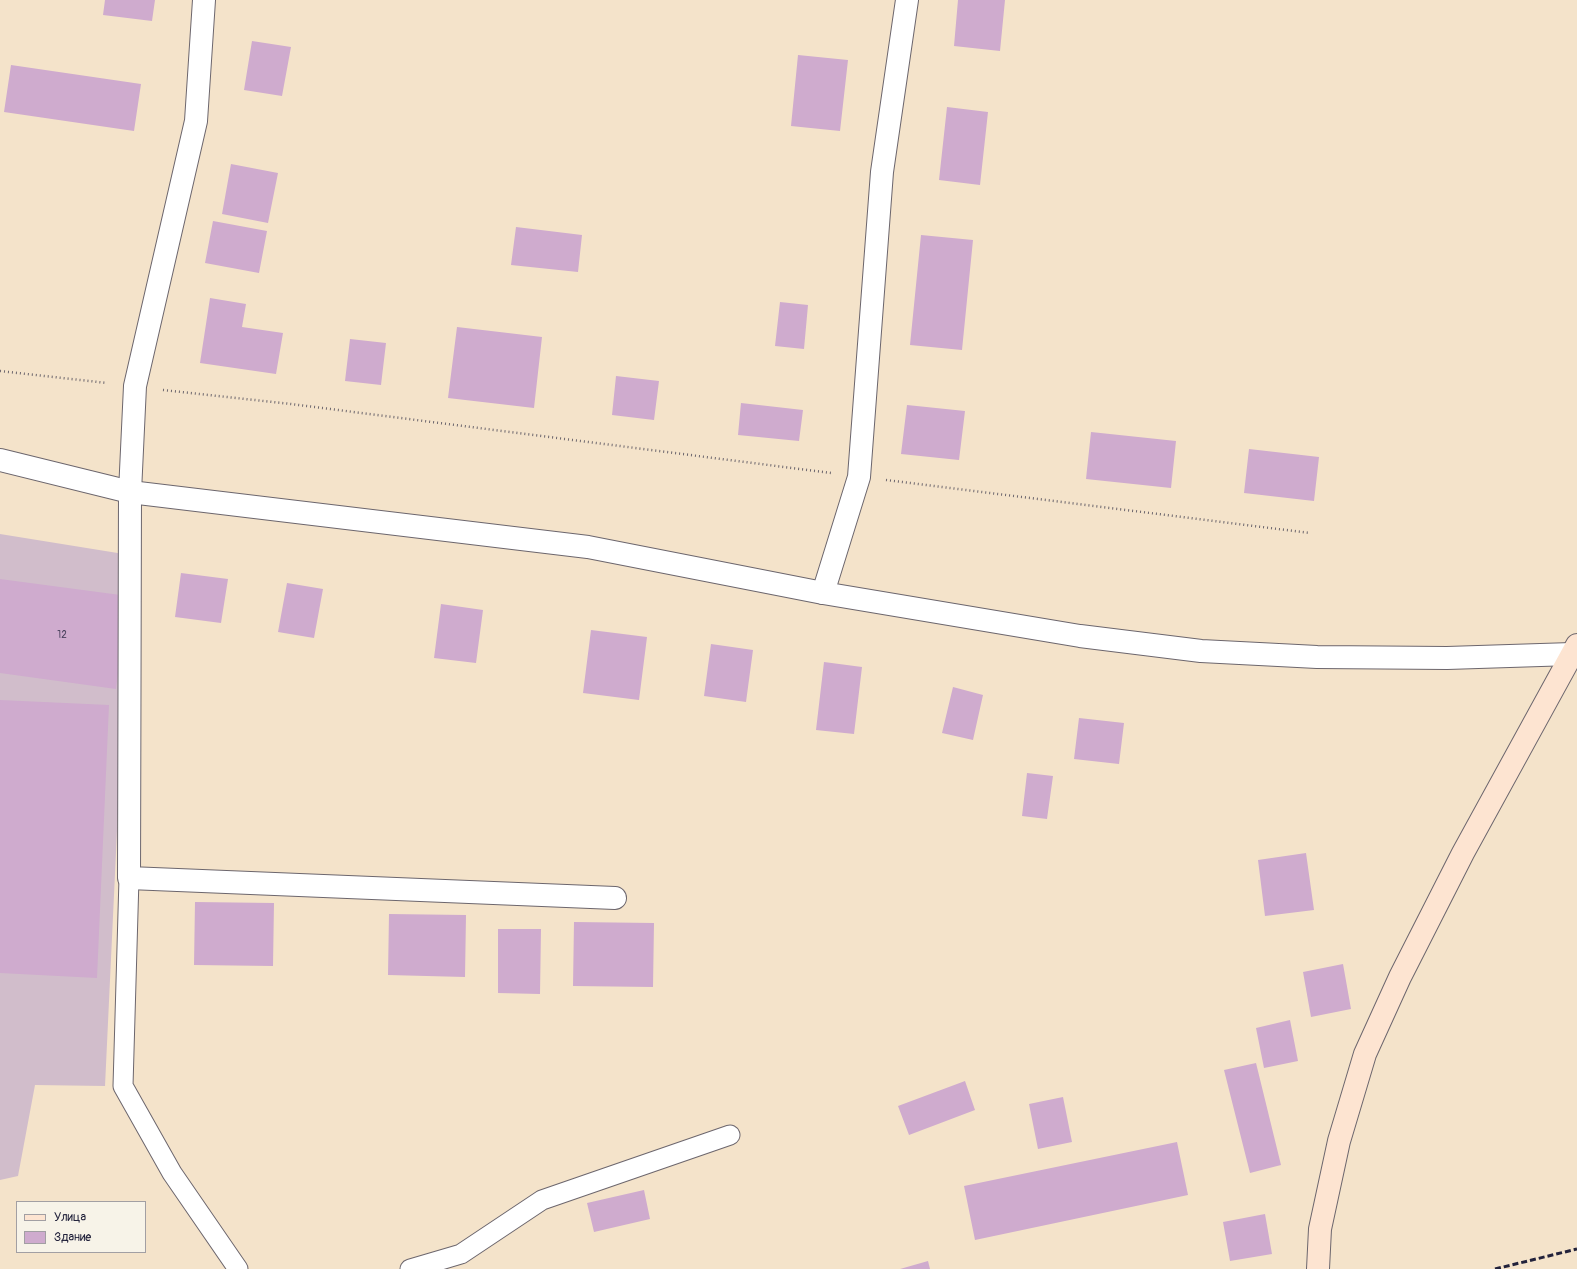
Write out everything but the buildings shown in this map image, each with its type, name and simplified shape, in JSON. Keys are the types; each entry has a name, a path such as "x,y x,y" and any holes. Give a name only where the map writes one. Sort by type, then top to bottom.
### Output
{"main road":[{"path":"1318,1269 1320,1229 1338,1148 1365,1054 1400,977 1463,853 1575,649"}],"street":[{"path":"204,0 196,121 135,386 130,492 129,878 615,898"},
{"path":"823,593 859,477 882,172 907,0"},
{"path":"0,460 130,492 588,547 823,593 1080,636 1201,651 1325,658 1447,658 1575,649"}],"lane":[{"path":"129,878 123,1086 172,1173 238,1269"},
{"path":"410,1269 461,1254 542,1200 730,1135"}],"path":[{"path":"0,372 291,404 1310,533"}],"shaded area":[{"path":"0,534 130,555 105,1086 35,1085 18,1176 0,1180"}],"railway":[{"path":"1495,1269 1577,1249"}]}
